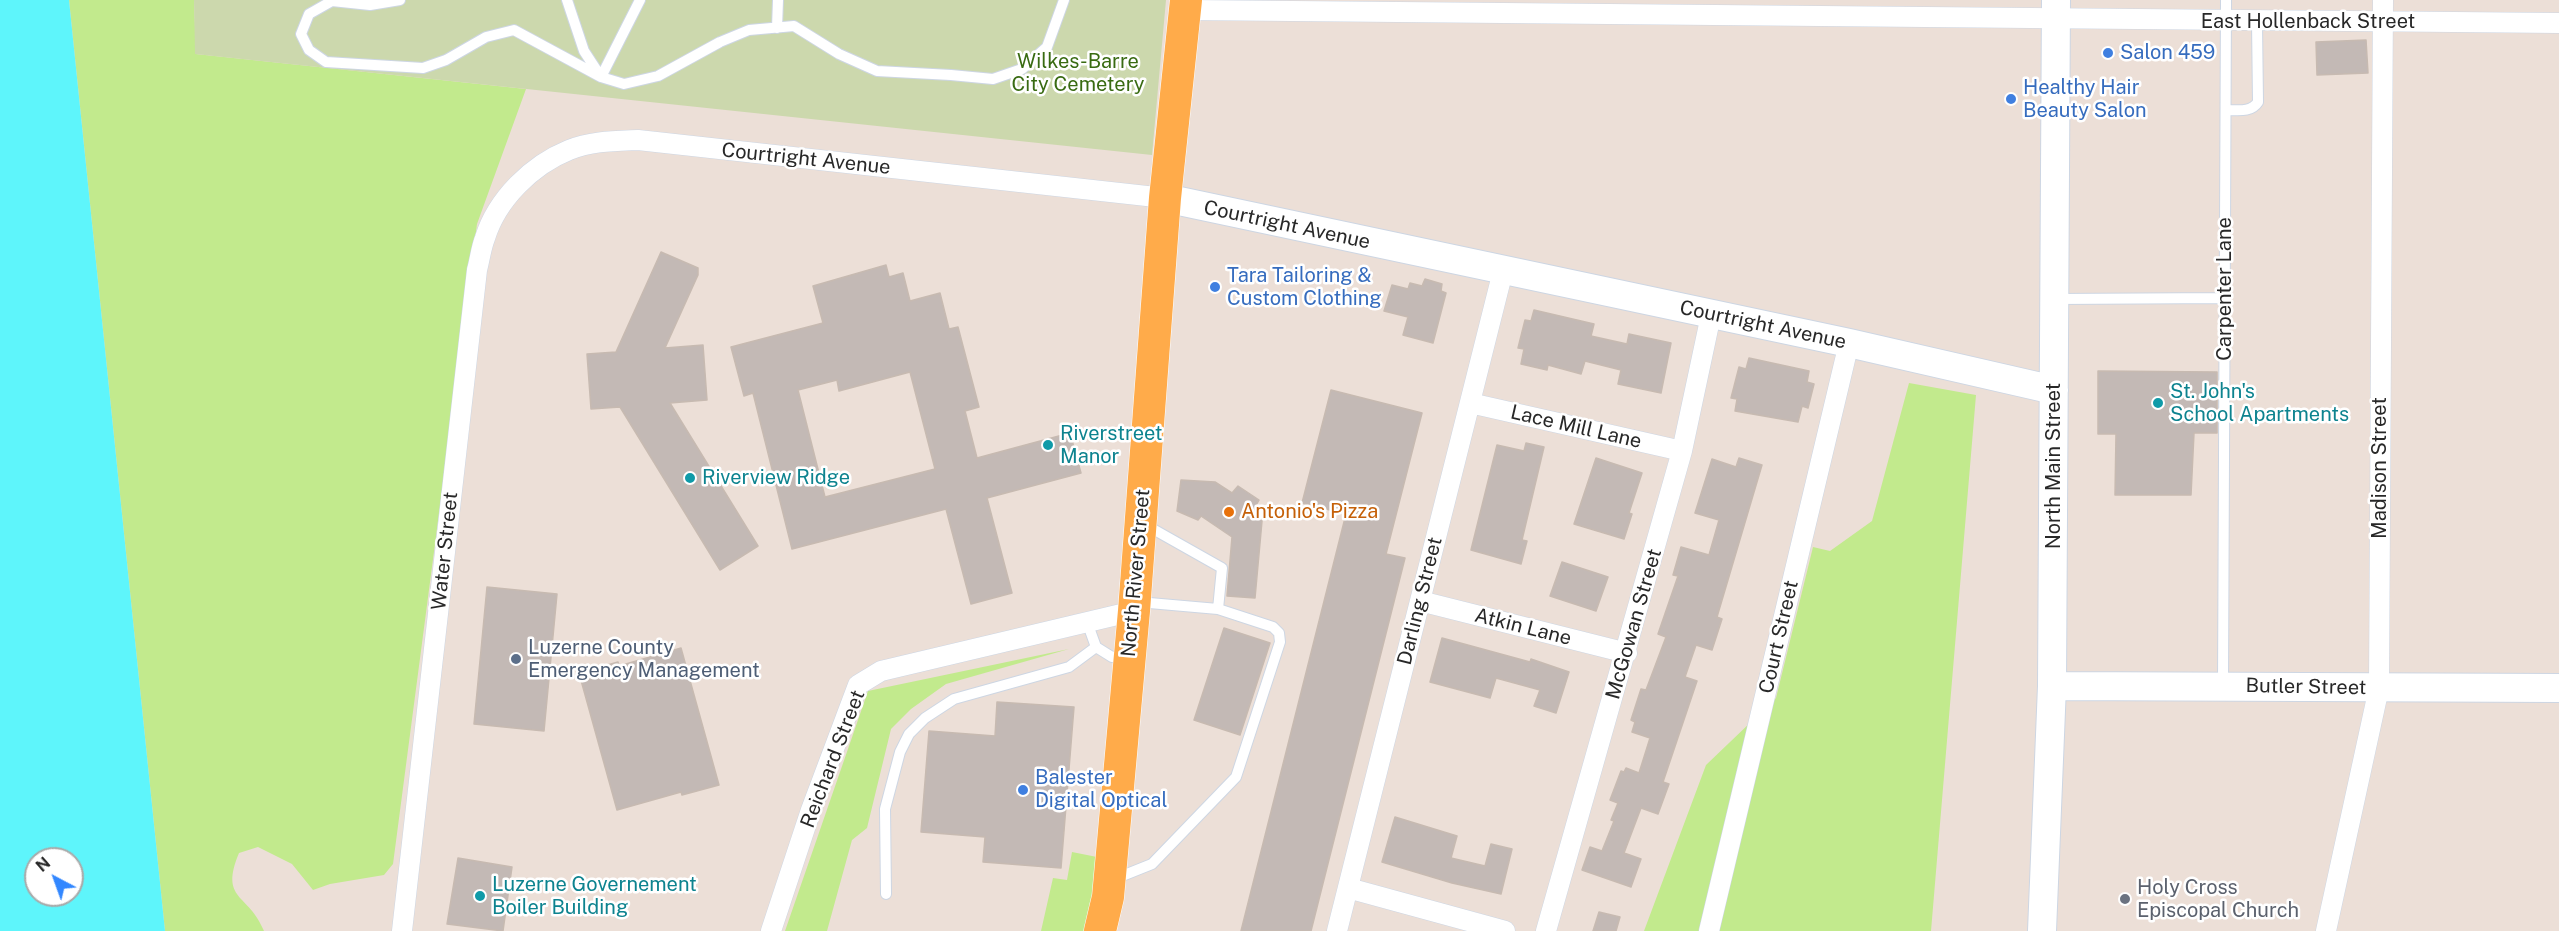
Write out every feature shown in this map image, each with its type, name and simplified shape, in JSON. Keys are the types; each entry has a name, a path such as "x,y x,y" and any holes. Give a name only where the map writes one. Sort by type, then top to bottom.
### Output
{"main road":[{"name":"North River Street","path":"1100,931 1109,881 1130,656 1165,198 1186,5"},
{"name":"North Main Street","path":"2042,931 2052,686 2056,10"},
{"name":"Courtright Avenue","path":"1165,198 1850,343 2054,390"},
{"name":"Butler Street","path":"2052,686 2559,688"}],"street":[{"name":"Madison Street","path":"2326,931 2379,688 2383,0"},
{"name":"East Hollenback Street","path":"1186,5 2056,10 2226,22 2559,23"},
{"name":"Courtright Avenue","path":"520,182 544,163 570,150 605,141 638,140 1165,198"},
{"name":"Water Street","path":"402,931 477,270 485,237 498,208 520,182"},
{"name":"Darling Street","path":"1337,931 1503,271"},
{"name":"McGowan Street","path":"1546,931 1627,653 1682,451 1711,315"},
{"name":"Court Street","path":"1709,931 1850,343"},
{"name":"Lace Mill Lane","path":"1470,403 1682,451"},
{"name":"Atkin Lane","path":"1420,601 1627,653"},
{"name":"Reichard Street","path":"771,931 811,810 858,685 881,671 1087,622 1134,606"},
{"path":"1348,888 1505,931"}],"lane":[{"path":"400,0 370,5 332,1 309,14 301,34 309,50 326,62 423,68 446,60 486,37 514,30 601,77 624,84 657,76 720,42 749,30 794,26 839,54 877,71 993,80 1022,69 1047,46 1065,0"},
{"path":"567,0 584,51 601,77"},
{"path":"601,77 640,0"},
{"path":"777,28 778,0"},
{"name":"Carpenter Lane","path":"2223,685 2226,0"},
{"path":"2226,110 2249,109 2258,102 2257,22"},
{"path":"2055,299 2225,298"},
{"path":"1140,522 1222,568 1218,609"},
{"path":"1109,881 1152,864 1236,777 1280,642 1279,633 1273,627 1218,609 1134,606"},
{"path":"1087,622 1095,647 1112,657 1130,656"},
{"path":"886,894 885,809 900,752 909,734 925,718 954,699 1070,667 1095,647"}],"green space":[{"path":"69,0 194,0 196,54 526,89 477,224 393,864 384,875 330,884 313,890 292,864 258,847 239,853 232,880 234,889 258,919 264,931 165,931"},
{"name":"Wilkes-Barre City Cemetery","path":"194,0 1166,0 1152,155 195,54"},
{"path":"1909,383 1976,395 1931,931 1644,931 1706,765 1776,698 1813,547 1830,551 1872,521"},
{"path":"1069,649 946,684 911,709 891,729 867,828 852,840 827,931 785,931 868,691"},
{"path":"1072,852 1097,857 1096,902 1087,931 1041,931 1053,878 1067,880"}],"water":[{"path":"0,0 69,0 165,931 0,931"}],"building":[{"path":"2366,40 2368,73 2317,75 2316,42"},
{"name":"Riverview Ridge","path":"661,252 698,268 698,275 665,348 703,345 707,400 670,403 758,546 720,570 620,407 591,409 587,354 616,352"},
{"name":"Riverstreet Manor","path":"886,265 889,277 903,273 910,301 940,293 949,329 958,327 979,407 965,411 977,458 1070,433 1081,473 987,498 1012,593 971,604 946,509 792,549 753,393 744,396 731,347 823,323 813,286","holes":["910,372 935,469 825,497 798,390 837,380 839,391"]},
{"path":"1425,279 1442,284 1441,291 1446,293 1433,343 1403,335 1408,317 1384,311 1392,285 1408,289 1410,283 1422,286"},
{"path":"1534,310 1594,324 1591,336 1627,344 1629,334 1671,343 1661,393 1618,384 1621,370 1585,361 1581,374 1548,365 1547,370 1521,364 1524,349 1518,348 1525,320 1531,321"},
{"path":"1749,358 1809,371 1807,382 1814,384 1808,408 1802,406 1798,422 1735,411 1737,399 1731,398 1739,367 1746,369"},
{"name":"St. John's School Apartments","path":"2098,371 2217,372 2217,433 2194,433 2191,495 2115,495 2116,434 2098,434"},
{"path":"1331,390 1422,413 1386,554 1405,558 1311,931 1241,931 1346,514 1302,503"},
{"path":"1526,443 1544,447 1522,540 1527,541 1521,564 1471,550 1497,445 1524,451"},
{"path":"1596,458 1642,473 1629,513 1632,514 1624,539 1574,524"},
{"path":"1739,458 1762,465 1717,617 1722,619 1712,650 1696,645 1685,677 1697,681 1663,782 1669,784 1658,814 1641,808 1624,853 1641,859 1631,887 1582,870 1590,847 1602,851 1614,821 1611,820 1618,803 1610,800 1621,771 1624,772 1626,768 1639,773 1650,738 1632,732 1635,722 1631,720 1641,689 1646,690 1666,637 1658,634 1678,576 1673,575 1681,547 1709,555 1719,520 1695,513 1712,459 1736,467"},
{"path":"1181,480 1215,482 1232,493 1238,486 1259,500 1256,505 1263,510 1255,598 1227,596 1232,537 1201,516 1198,520 1177,511"},
{"path":"1562,562 1608,577 1596,611 1550,596"},
{"name":"Luzerne County Emergency Management","path":"487,587 557,594 544,731 474,724"},
{"path":"1224,628 1270,643 1240,735 1194,720"},
{"path":"1442,638 1530,662 1531,659 1569,672 1556,713 1534,706 1540,690 1496,678 1490,698 1430,682"},
{"path":"681,648 719,785 682,795 681,792 617,810 579,673 618,662 619,666"},
{"path":"997,702 1074,707 1061,868 983,862 985,837 921,832 929,731 995,736"},
{"path":"1395,817 1457,836 1451,858 1485,866 1491,844 1512,849 1501,894 1452,883 1382,862"},
{"name":"Luzerne Governement Boiler Building","path":"458,858 512,867 503,931 447,924"},
{"path":"1599,912 1620,917 1616,931 1593,931"}],"place":[{"name":"Salon 459","path":"2108,53"},
{"name":"Healthy Hair Beauty Salon","path":"2011,99"},
{"name":"Tara Tailoring & Custom Clothing","path":"1215,287"},
{"name":"St. John's School Apartments","path":"2158,403"},
{"name":"Riverstreet Manor","path":"1048,445"},
{"name":"Riverview Ridge","path":"690,478"},
{"name":"Antonio's Pizza","path":"1229,512"},
{"name":"Luzerne County Emergency Management","path":"516,659"},
{"name":"Balester Digital Optical","path":"1023,790"},
{"name":"Luzerne Governement Boiler Building","path":"480,896"},
{"name":"Holy Cross Episcopal Church","path":"2125,899"}]}
